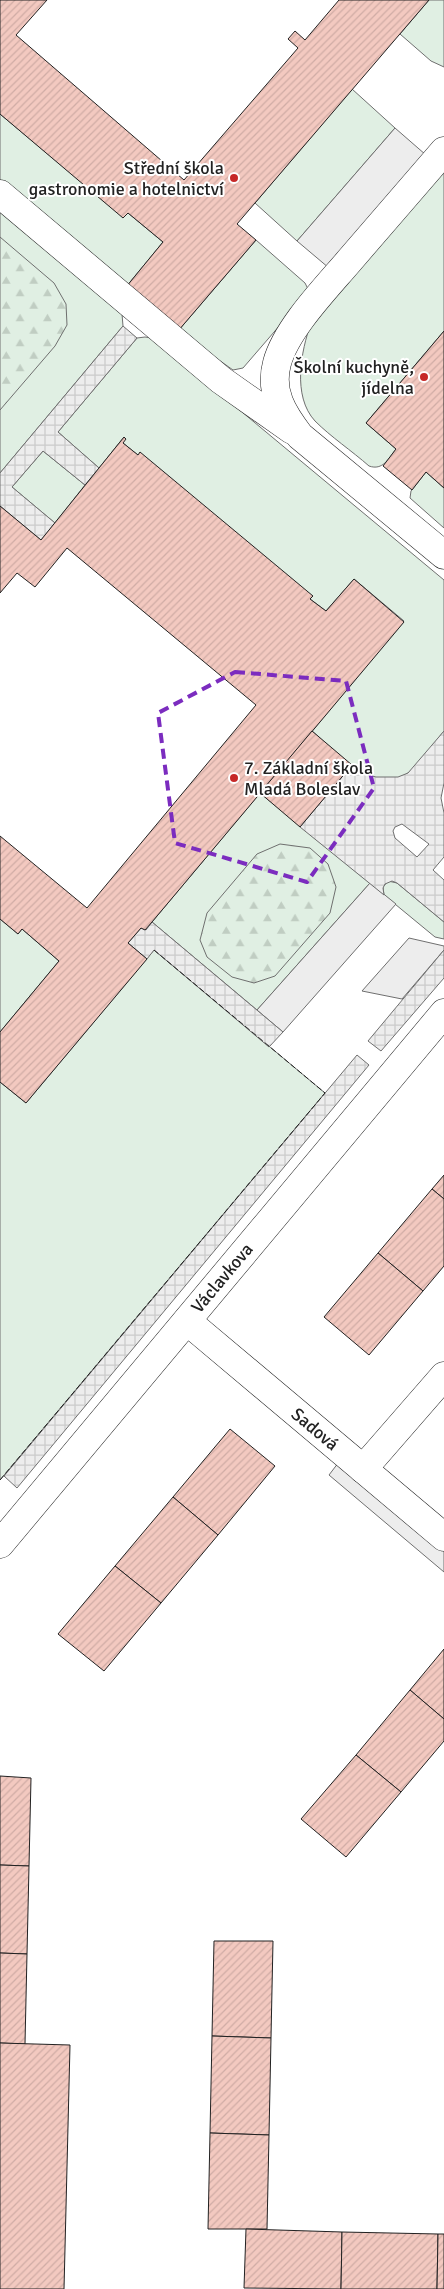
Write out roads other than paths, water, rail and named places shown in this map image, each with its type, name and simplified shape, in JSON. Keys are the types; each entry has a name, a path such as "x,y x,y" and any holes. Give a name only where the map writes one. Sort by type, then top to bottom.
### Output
{"street":[{"path":"300,436 282,413 275,389 276,364 284,344 314,302 444,151"},
{"path":"0,194 221,380 300,436 444,555"},
{"name":"Václavkova","path":"0,1544 444,1013"},
{"name":"Sadová","path":"186,1321 444,1537"},
{"path":"363,1469 444,1376"}],"place":[{"name":"Střední škola gastronomie a hotelnictví","path":"234,178"},
{"name":"Školní kuchyně, jídelna","path":"424,377"},
{"name":"7. Základní škola Mladá Boleslav","path":"234,778"}]}
